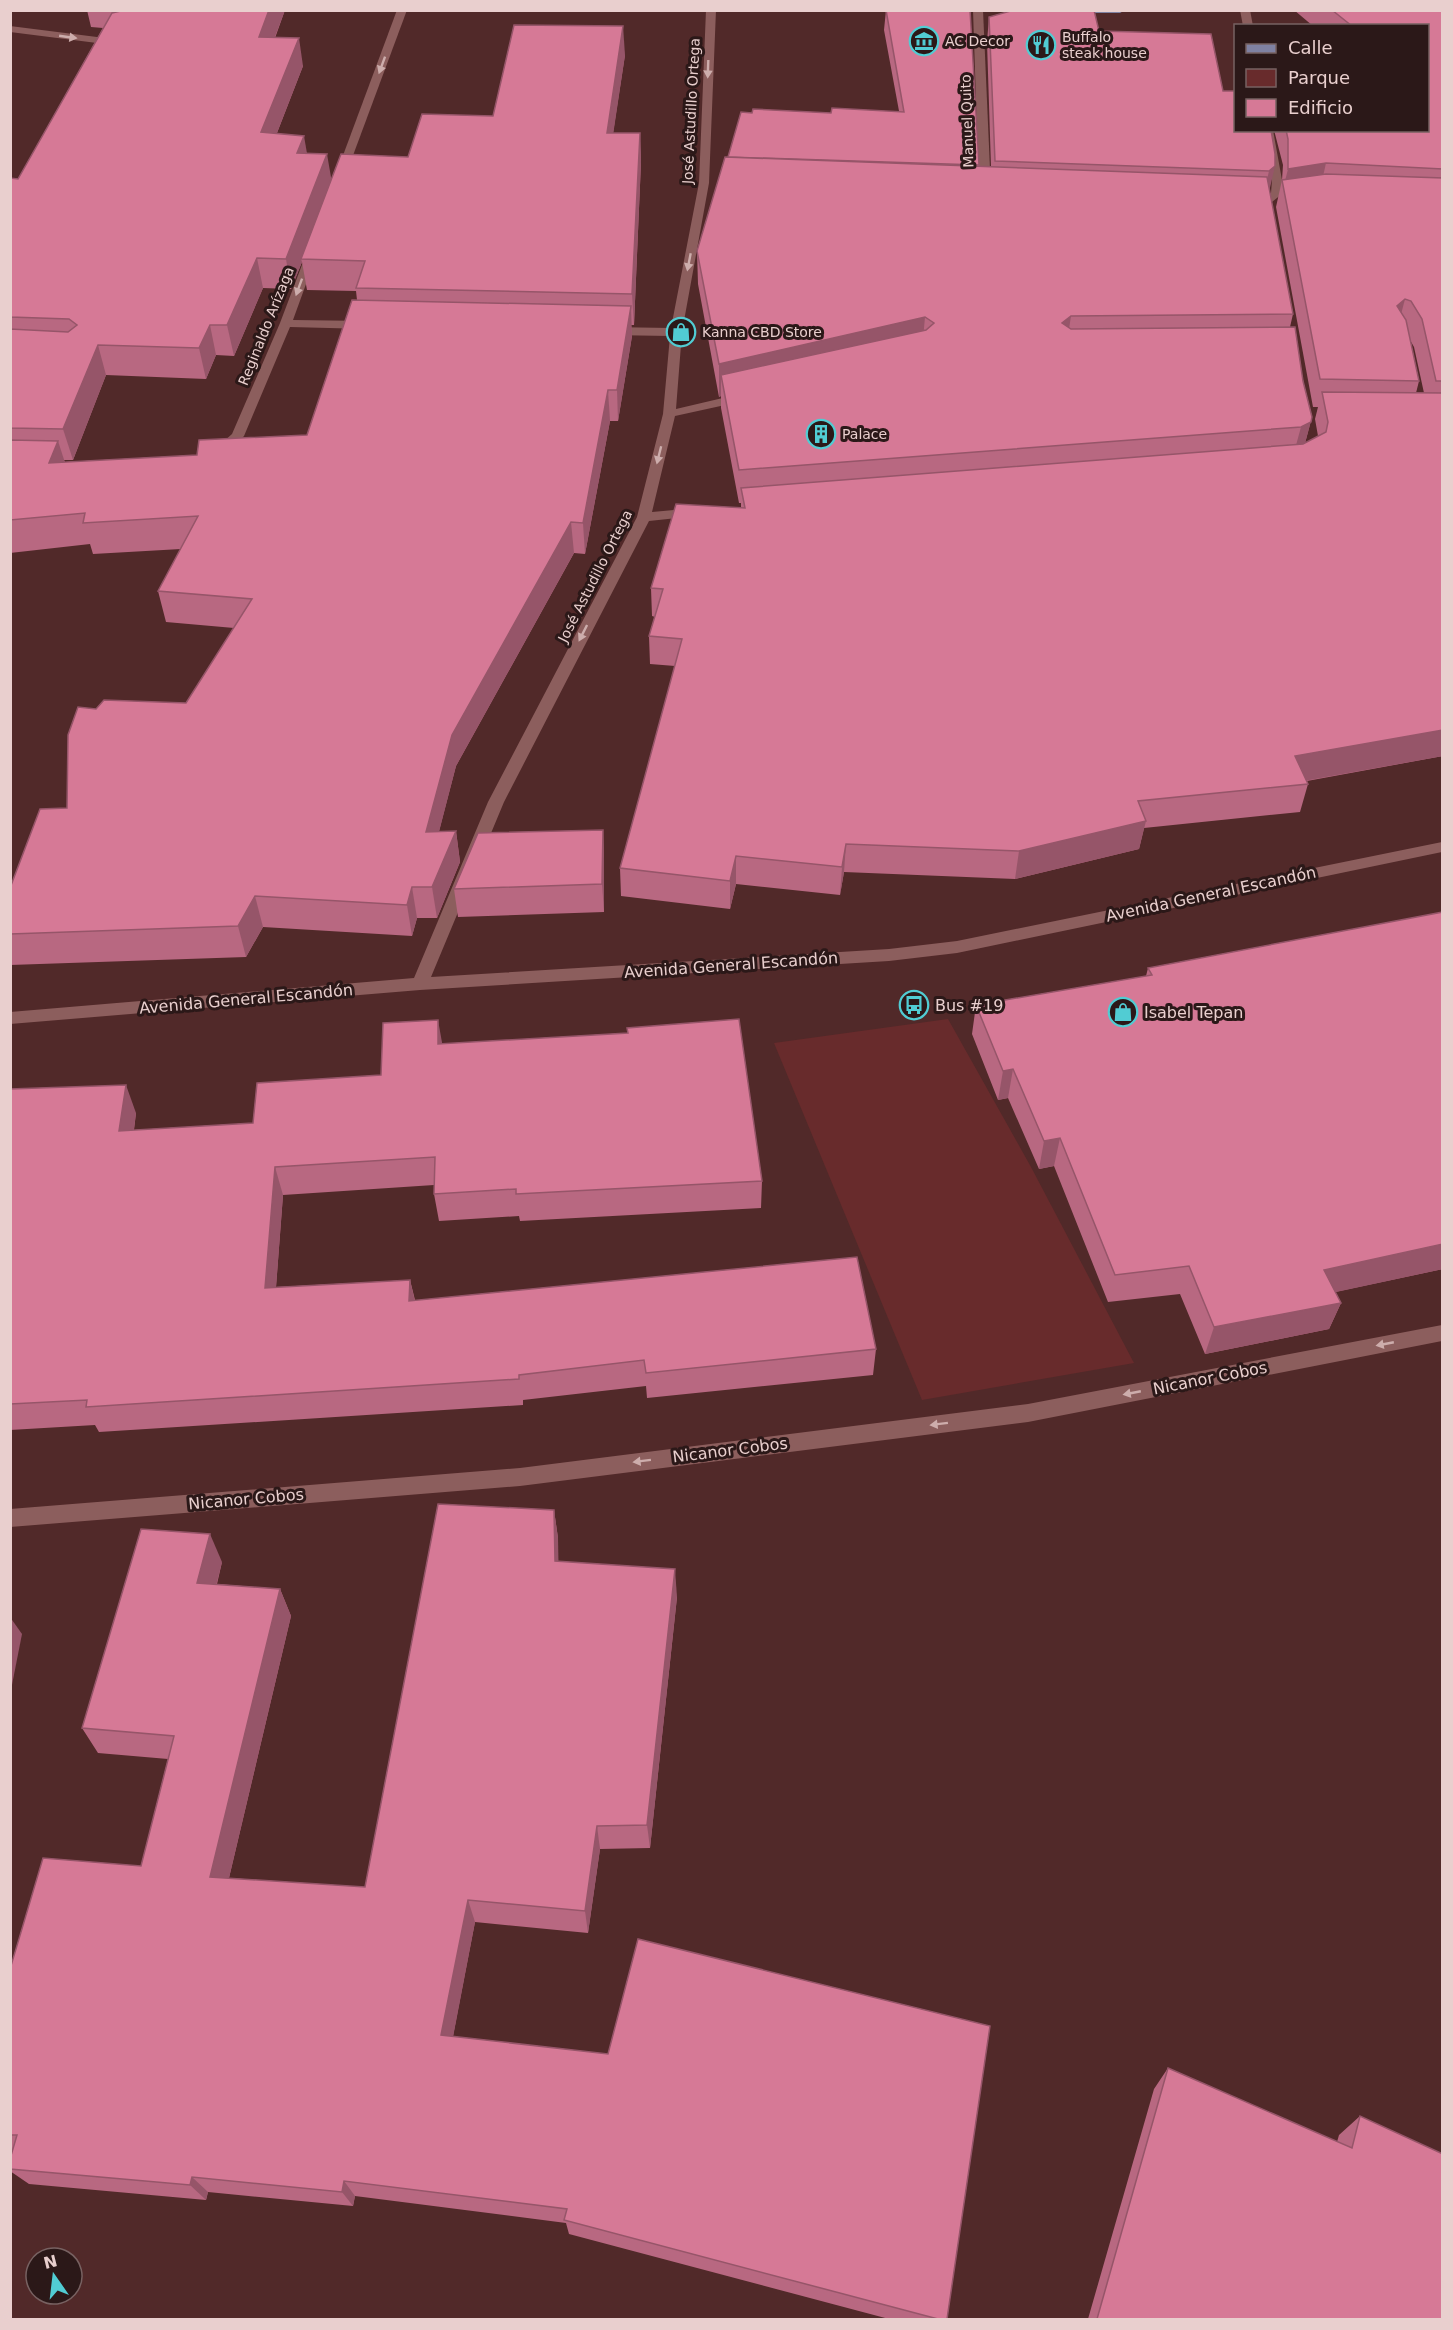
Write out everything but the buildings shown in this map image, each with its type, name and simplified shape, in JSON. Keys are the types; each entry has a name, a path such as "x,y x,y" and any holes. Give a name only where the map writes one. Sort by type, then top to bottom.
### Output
{"main road":[{"path":"1068,10 1120,10"}],"street":[{"path":"336,189 402,10"},
{"name":"José Astudillo Ortega","path":"420,984 496,802 644,517 669,414 676,332 710,183 711,10"},
{"name":"Manuel Quito","path":"978,10 985,195"},
{"path":"10,29 94,45 130,34"},
{"path":"1268,132 1277,180 1276,194 1263,207 1288,200"},
{"name":"Reginaldo Arízaga","path":"202,454 227,446 238,436 286,323 319,234"},
{"path":"286,323 380,325"},
{"path":"593,330 676,332"},
{"path":"669,414 762,393"},
{"path":"644,517 716,511"},
{"name":"Avenida General Escandón","path":"10,1018 420,984 889,955 957,946 1443,847"},
{"name":"Nicanor Cobos","path":"10,1518 520,1477 1028,1413 1443,1333"}],"green space":[{"path":"948,1019 1031,1167 1134,1363 922,1400 774,1043"}],"place":[{"name":"AC Decor","path":"924,41"},
{"name":"Buffalo steak house","path":"1041,45"},
{"name":"Kanna CBD Store","path":"681,332"},
{"name":"Palace","path":"821,434"},
{"name":"Bus #19","path":"914,1005"},
{"name":"Isabel Tepan","path":"1123,1012"}]}
